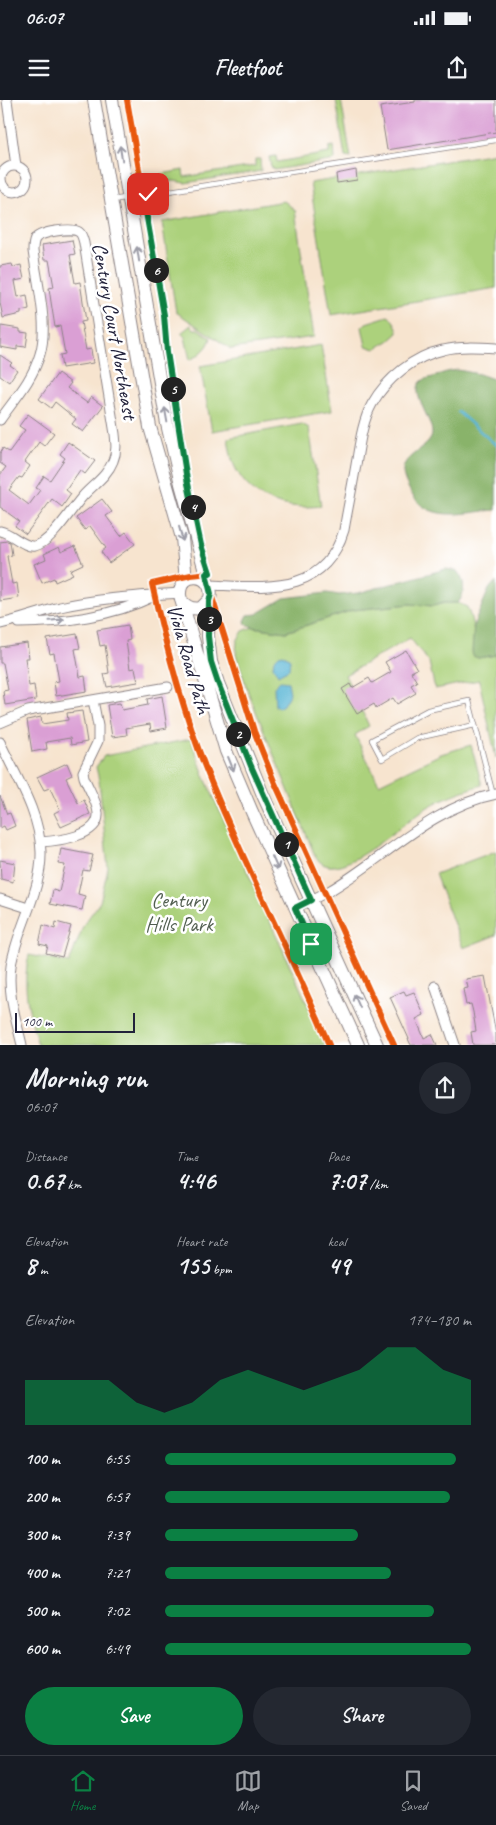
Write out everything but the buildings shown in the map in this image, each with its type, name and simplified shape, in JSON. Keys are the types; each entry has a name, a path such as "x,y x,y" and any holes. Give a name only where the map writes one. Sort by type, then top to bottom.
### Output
{"main road":[{"path":"94,100 150,427 182,538 186,580"},
{"path":"112,100 180,484 211,594 208,636 211,662 260,788 377,1045"},
{"path":"208,583 199,577 186,580 180,587 180,597 226,751 358,1045"},
{"path":"180,597 188,607 196,609 205,606 209,601"}],"street":[{"path":"7,100 16,166"},
{"name":"Century Court Northeast","path":"0,420 33,371 42,348 43,320 33,251 34,242 37,237 44,234 76,230 82,236 84,243 115,434 115,456 110,467 99,482 84,495 52,534 41,543 33,546 26,545 13,536 0,531"},
{"path":"208,583 277,586 291,584 314,574 322,568 336,552 344,530 362,433 372,404 380,393 397,374 432,352 457,348 496,348"},
{"path":"4,624 60,607 81,603 130,596 180,597"},
{"path":"4,624 66,620 115,611 136,605 154,596"},
{"path":"0,723 23,712 168,687"},
{"path":"40,842 74,837 92,828 96,822 97,808 84,772 98,741 98,726 93,700"},
{"path":"0,742 32,811 40,842 40,869 14,951 10,977 13,1005 22,1045"},
{"path":"295,908 330,890 437,817 477,799 494,795"},
{"path":"0,899 28,908"},
{"path":"435,986 455,1045"}],"lane":[{"path":"111,200 496,140"},
{"path":"475,725 417,738 382,759 372,740 428,710 469,701 494,795"}],"green space":[{"path":"336,100 341,100 351,158 345,157"},
{"path":"334,146 335,160 274,170 271,167 269,157 276,156 277,162 329,153 329,147"},
{"path":"496,153 496,288 331,315 310,183"},
{"path":"255,159 260,159 261,171 185,183 163,182 162,174 183,170 184,177 255,166"},
{"path":"284,201 295,210 314,337 231,349 176,312 162,222"},
{"path":"388,316 395,323 398,333 375,349 366,346 362,327 366,323"},
{"path":"191,325 194,329 198,329 211,338 200,354 190,360 185,337 181,333"},
{"path":"321,345 332,411 212,431 200,366"},
{"path":"458,370 496,380 496,510 459,514 435,512 424,507 415,499 404,476 403,468 406,461 429,442 432,432 420,401 418,386 425,379"},
{"path":"302,424 309,428 321,506 296,507 273,502 262,497 244,482 235,467 231,455 228,438"},
{"path":"446,569 457,571 462,579 464,587 458,603 444,603 433,606 410,604 353,610 286,632 253,627 246,624 245,621 248,615 257,614 284,598 327,593 339,595 358,593"},
{"path":"496,581 496,655 478,658 473,656 472,652 474,624 489,589"},
{"path":"444,603 458,603 467,607 473,625 478,658 496,655 496,758 479,680 435,689 429,662 410,638 345,675 369,726 355,735 379,784 441,754 471,745 482,785 448,797 428,807 377,845 348,862 335,866 324,864 316,858 248,692 236,654 237,641 243,631 253,627 286,632 353,610 410,604 433,606"},
{"name":"Century Hills Park","path":"191,739 205,778 326,1045 38,1045 26,990 29,955 69,963 84,924 100,902 108,868 96,767 104,756"},
{"path":"496,851 496,935 463,948 435,874"}],"water":[{"path":"283,654 290,659 289,669 278,675 273,666 274,660"},
{"path":"280,681 288,682 290,693 283,705 278,708 275,706 274,687"}],"waterway":[{"path":"458,412 496,445"}],"cycle path":[{"name":"Viola Road Path","path":"127,100 164,315 167,352 186,474 201,545 210,573 191,575 152,584 176,679 190,726 207,772 236,841 329,1045"},
{"path":"211,594 254,731 274,781 394,1045"}],"route":[{"path":"148,194 143,195 164,315 167,352 186,474 201,545 210,573 206,574 211,590 208,636 211,662 263,795 311,900 295,908 311,944"}]}
